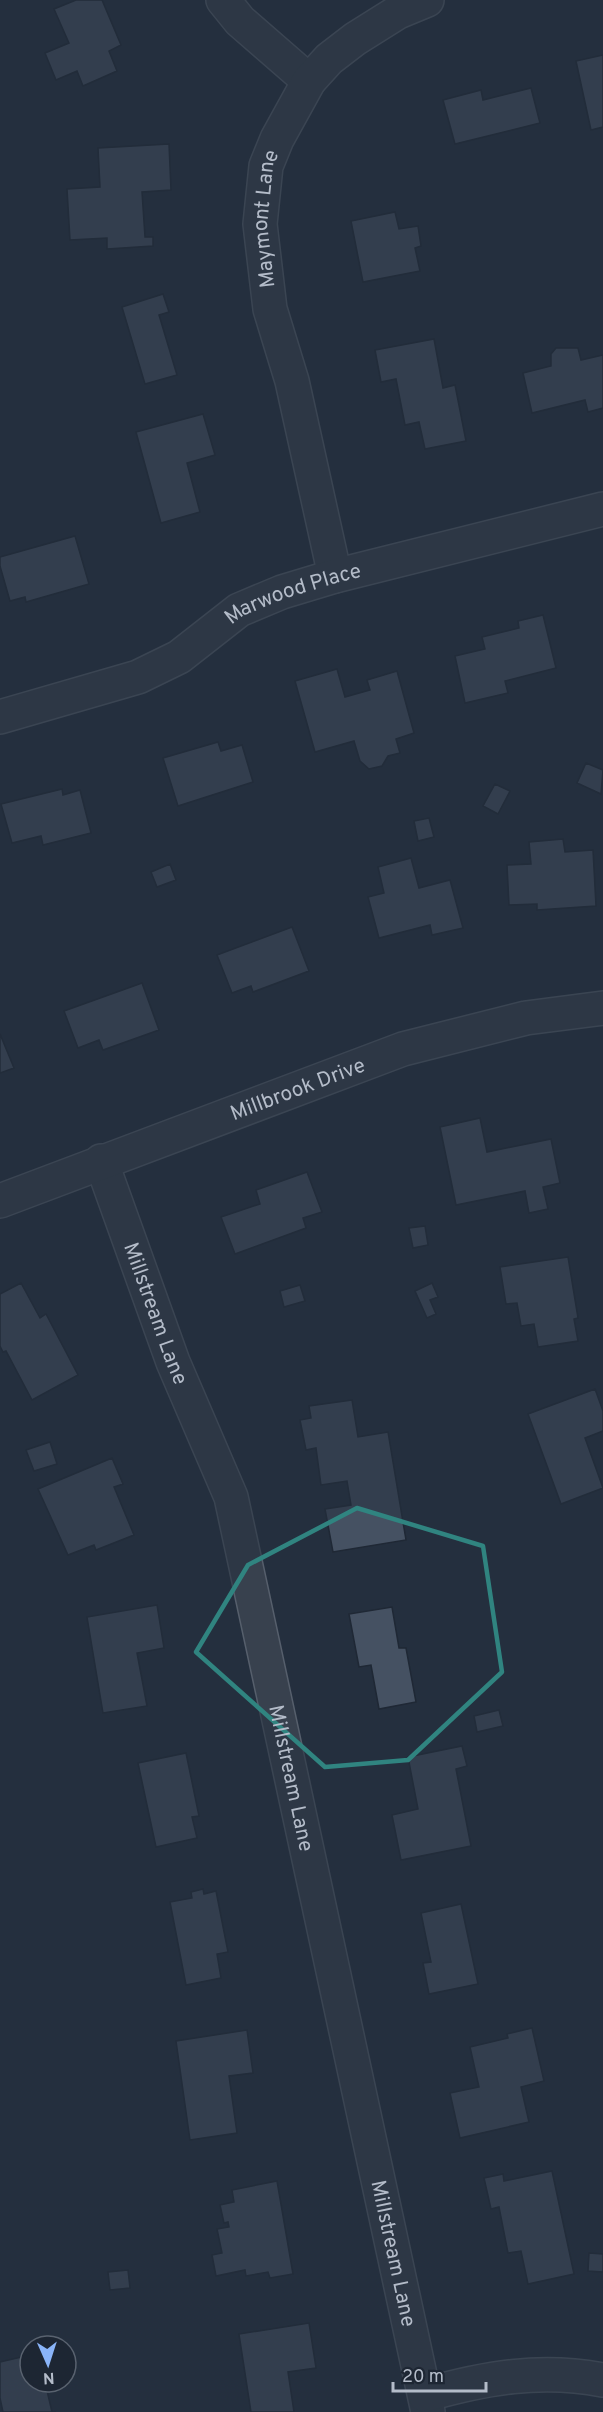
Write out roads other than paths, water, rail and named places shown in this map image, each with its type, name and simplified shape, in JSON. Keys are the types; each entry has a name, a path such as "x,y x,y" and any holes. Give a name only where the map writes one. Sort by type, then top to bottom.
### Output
{"street":[{"path":"223,0 240,21 309,81"},
{"name":"Maymont Lane","path":"335,576 292,381 270,309 260,224 266,166 277,139 309,81 329,59 355,39 398,12 427,0"},
{"name":"Marwood Place","path":"0,717 138,677 178,657 239,610 282,592 335,576 603,509"},
{"name":"Millbrook Drive","path":"0,1201 403,1049 526,1018 603,1008"},
{"name":"Millstream Lane","path":"101,1161 173,1362 231,1497 427,2403"},
{"path":"427,2403 475,2381 510,2376 546,2374 603,2380"}]}
